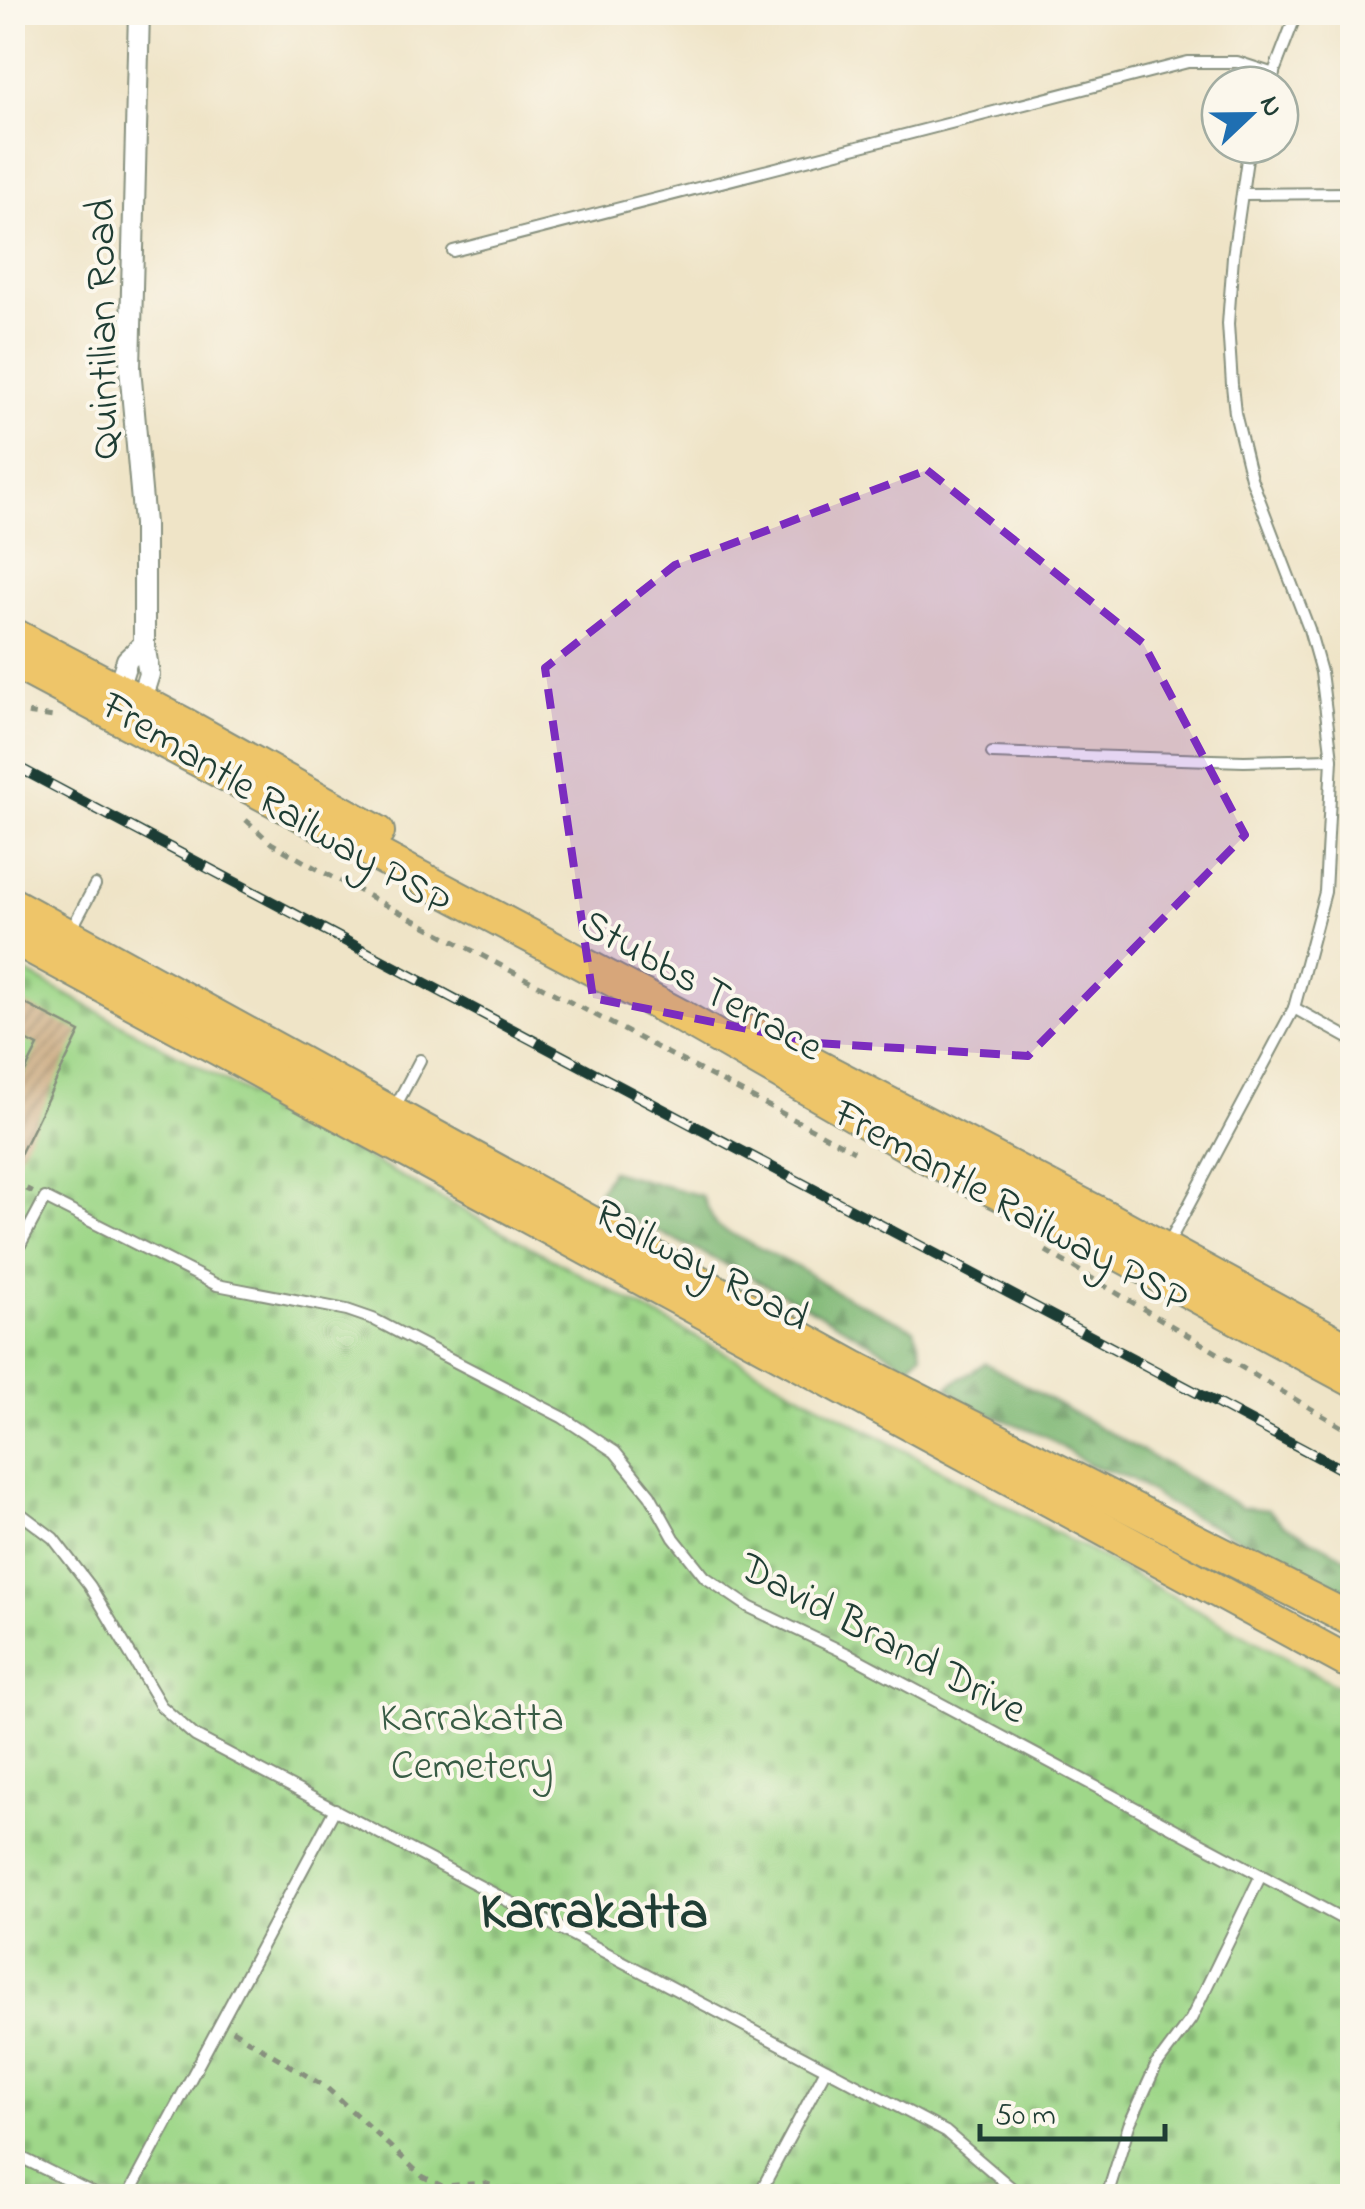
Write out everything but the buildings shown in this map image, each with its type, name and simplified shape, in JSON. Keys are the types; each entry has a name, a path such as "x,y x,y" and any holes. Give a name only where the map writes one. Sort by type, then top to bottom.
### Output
{"main road":[{"name":"Stubbs Terrace","path":"12,634 125,708 664,1006 934,1161 1093,1240 1352,1380"},
{"name":"Stubbs Terrace","path":"12,661 125,708 201,733 537,920 1352,1351"},
{"name":"Railway Road","path":"12,904 41,948"},
{"name":"Railway Road","path":"12,937 41,948 1352,1620"},
{"name":"Railway Road","path":"385,1124 1352,1664"}],"street":[{"name":"Quintilian Road","path":"125,708 127,660 144,644 144,524 130,368 139,12"}],"lane":[{"path":"1277,65 1297,12"},
{"path":"454,251 1188,62 1243,65"},
{"path":"1165,1250 1294,1008 1326,892 1332,759 1328,714 1316,651 1250,478 1235,413 1228,324 1246,165"},
{"path":"1242,194 1352,193"},
{"path":"992,753 1332,759"},
{"path":"41,948 95,885"},
{"path":"1294,1008 1352,1040"},
{"path":"385,1124 420,1060"},
{"name":"David Brand Drive","path":"12,1260 45,1198 216,1285 347,1310 374,1319 562,1417 615,1452 650,1495 674,1538 705,1577 750,1607 850,1655 1352,1924"},
{"path":"12,1507 52,1538 90,1586 160,1706 196,1736 946,2132 1021,2196"},
{"path":"128,2196 334,1809"},
{"path":"1107,2196 1130,2125 1156,2066 1191,2019 1261,1875"},
{"path":"758,2196 826,2069"},
{"path":"12,2153 100,2196"}],"path":[{"path":"12,711 44,717 64,712"},
{"name":"Fremantle Railway PSP","path":"238,812 271,843 321,872 866,1157"},
{"name":"Fremantle Railway PSP","path":"1042,1249 1352,1433"},
{"path":"220,2024 327,2088 422,2176 442,2186 486,2184 519,2196"}],"highlighted area":[{"path":"927,470 1143,643 1245,835 1028,1056 817,1043 593,998 545,668 675,565"}],"green space":[{"name":"Karrakatta Cemetery","path":"12,965 1352,1694 1352,2196 13,2196"},
{"path":"611,1171 702,1196 716,1226 803,1270 836,1292 914,1329 922,1354 909,1366 754,1278 593,1202"},
{"path":"985,1363 1241,1507 1269,1510 1283,1524 1352,1561 1352,1594 1166,1503 1130,1478 1089,1465 1044,1435 973,1408 948,1387"}],"railway":[{"path":"12,764 1352,1475"}],"district":[{"name":"Karrakatta","path":"594,1909"}]}
